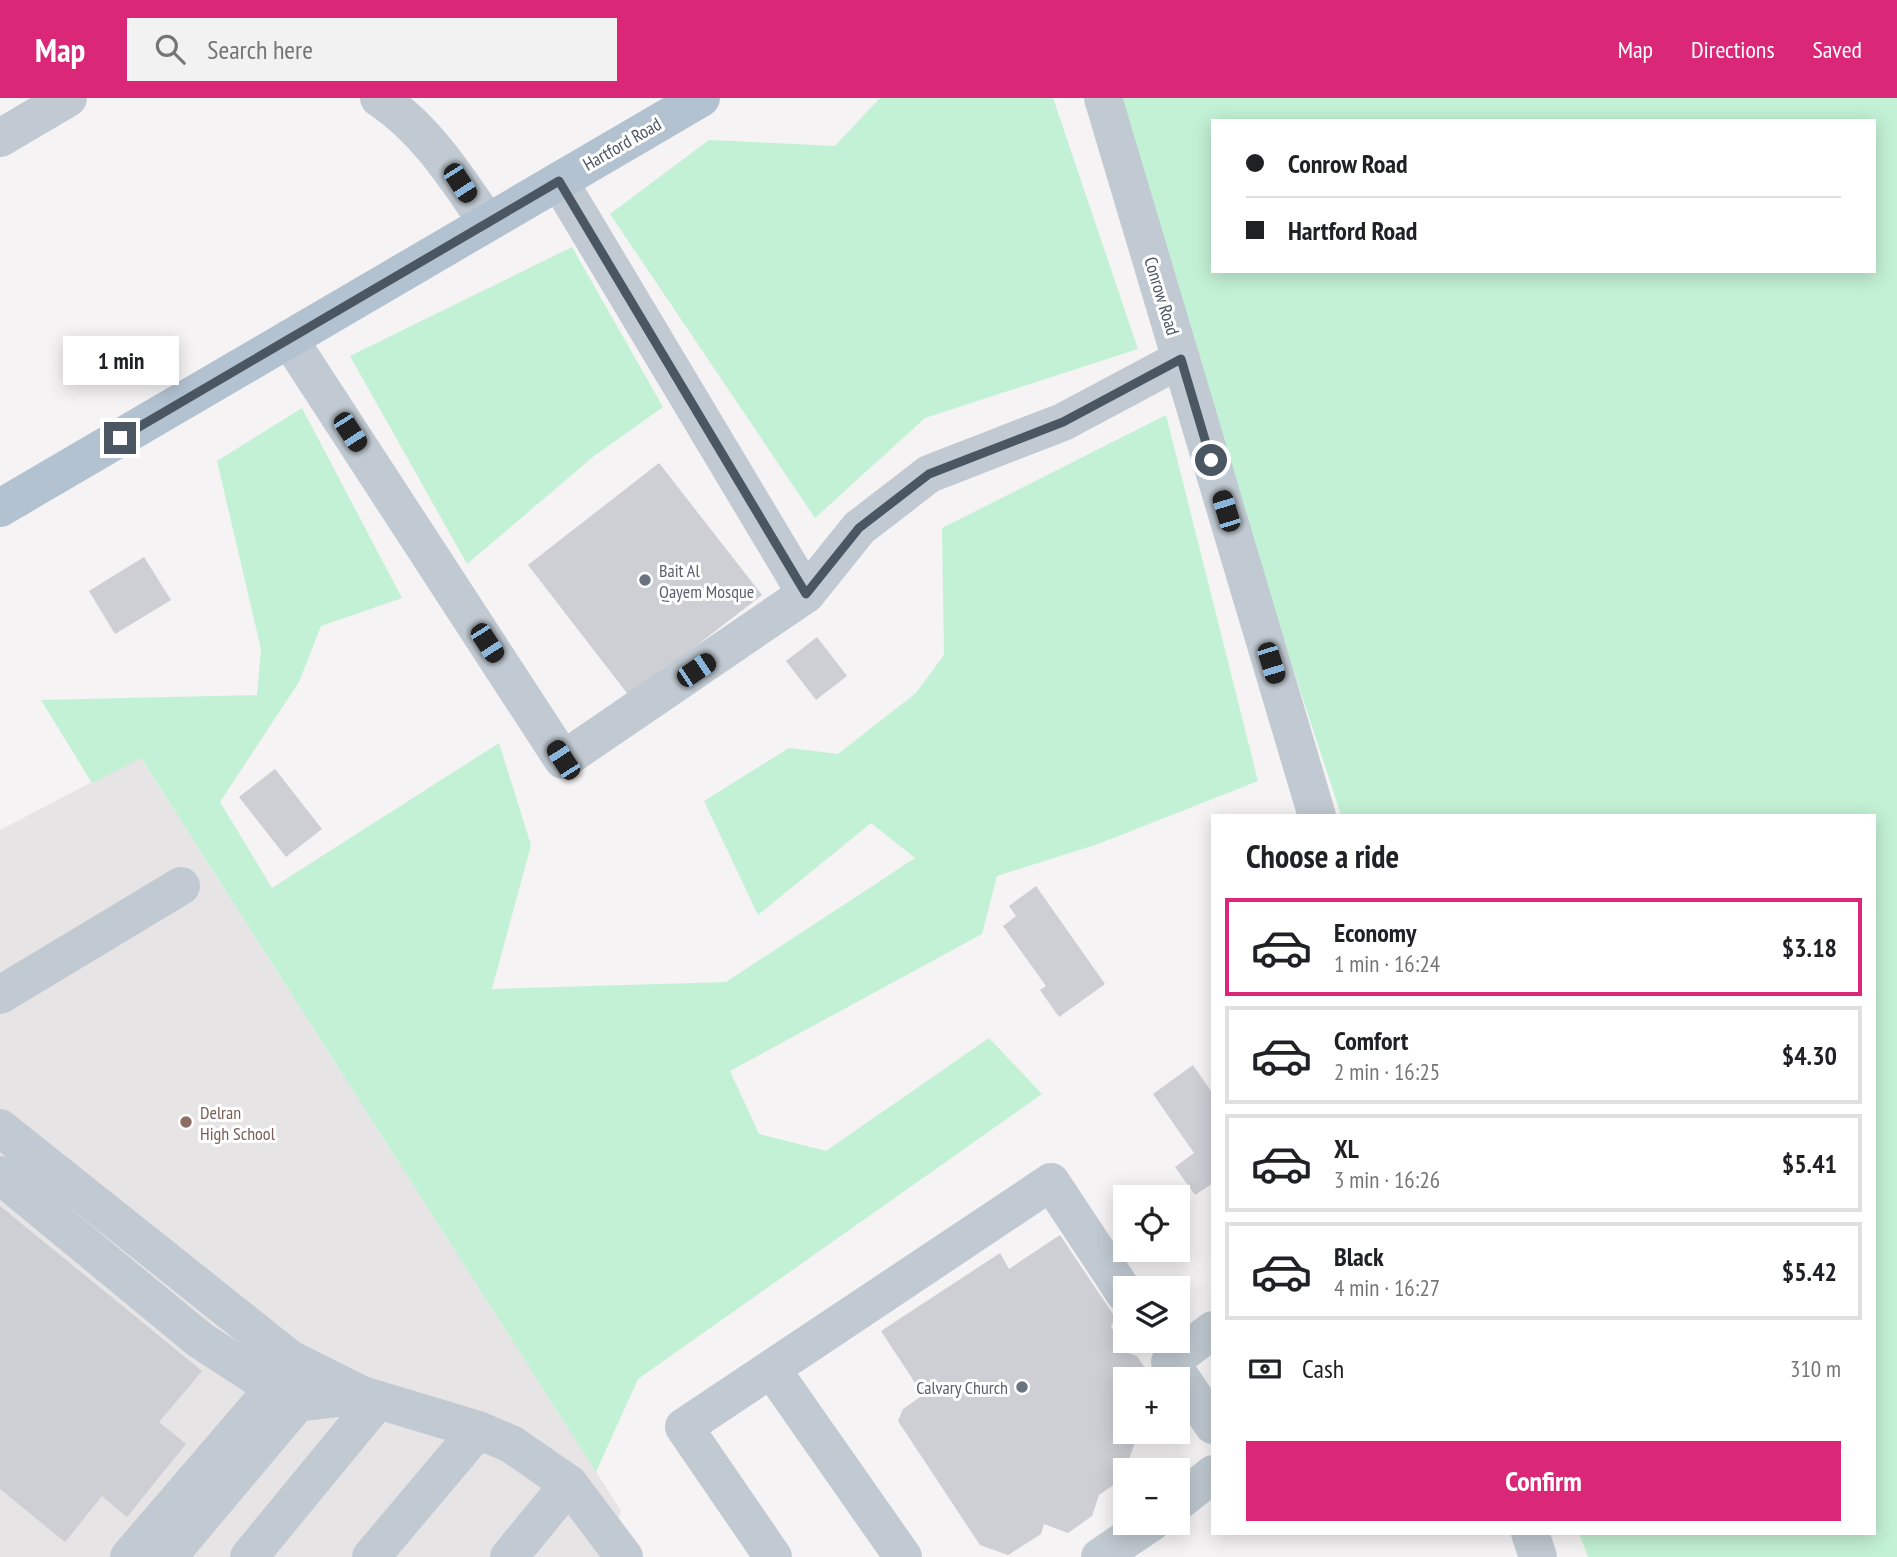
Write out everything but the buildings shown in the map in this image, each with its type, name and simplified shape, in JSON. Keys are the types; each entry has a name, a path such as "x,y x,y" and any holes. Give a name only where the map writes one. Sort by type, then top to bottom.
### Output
{"main road":[{"name":"Hartford Road","path":"0,508 701,98"}],"street":[{"path":"0,138 68,98"},
{"path":"379,98 399,111 447,163 487,222"},
{"name":"Conrow Road","path":"1103,98 1316,814"},
{"path":"559,181 806,594"},
{"path":"289,339 563,760 806,594 859,528 929,474 1063,422 1181,359"},
{"path":"0,995 181,886"},
{"path":"0,1128 290,1359 370,1398 478,1430 512,1444 569,1484 624,1557"},
{"path":"0,1175 200,1340 285,1396 370,1398"},
{"path":"774,1557 684,1427 1051,1181 1113,1276"},
{"path":"1190,1340 1211,1331"},
{"path":"1164,1353 1211,1423"},
{"path":"772,1370 903,1557"},
{"path":"129,1557 285,1396"},
{"path":"168,1557 285,1396"},
{"path":"249,1557 370,1398"},
{"path":"371,1557 478,1430"},
{"path":"1190,1492 1211,1476"},
{"path":"509,1557 569,1484"},
{"path":"1100,1557 1133,1535"}],"shaded area":[{"name":"Delran High School","path":"140,757 621,1511 606,1557 0,1557 0,830"}],"green space":[{"path":"880,98 1053,98 1138,349 925,418 815,518 610,214 709,140 835,146"},
{"path":"1106,98 1897,98 1897,1557 1588,1557 1580,1535 1876,1535 1876,814 1341,814"},
{"path":"572,247 663,407 594,456 467,564 350,356"},
{"path":"302,408 402,598 321,626 299,682 220,802 272,888 499,743 531,845 492,989 726,982 915,858 871,823 758,915 704,801 789,748 838,754 916,693 944,655 942,528 1166,415 1258,781 1098,844 997,876 982,934 730,1071 759,1134 826,1151 989,1038 1042,1094 638,1379 596,1472 141,758 92,783 41,700 257,695 261,649 217,461"}],"place":[{"name":"Bait Al Qayem Mosque","path":"645,580"},
{"name":"Delran High School","path":"186,1122"},
{"name":"Calvary Church","path":"1022,1387"}],"route":[{"path":"120,438 559,181 806,594 859,528 929,474 1063,422 1181,359 1211,460"}]}
